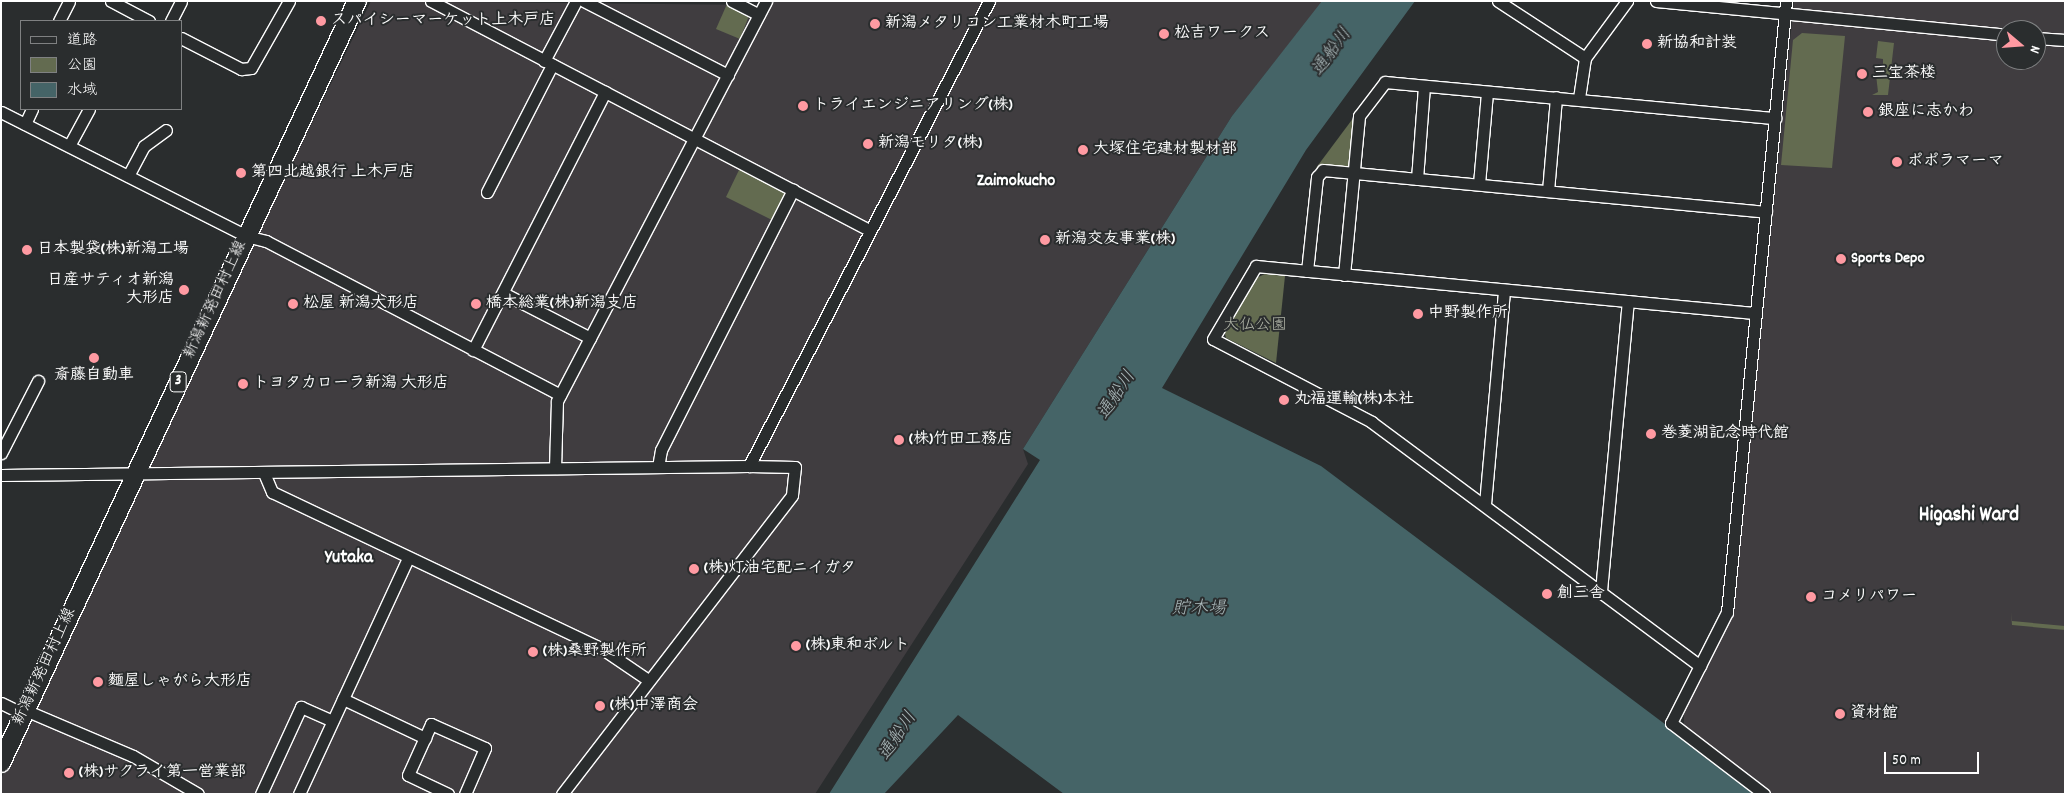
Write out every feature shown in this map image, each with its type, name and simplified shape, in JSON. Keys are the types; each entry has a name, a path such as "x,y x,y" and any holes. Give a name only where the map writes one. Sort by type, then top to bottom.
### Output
{"main road":[{"name":"新潟新発田村上線","path":"1,763 357,1"}],"street":[{"path":"60,20 69,1"},
{"path":"111,1 147,20"},
{"path":"172,20 181,1"},
{"path":"182,38 241,69 252,68 289,1"},
{"path":"430,1 869,230"},
{"path":"487,192 576,1"},
{"path":"584,1 728,75"},
{"path":"732,1 759,15"},
{"path":"556,468 560,395 766,1"},
{"path":"749,466 988,1"},
{"path":"1498,1 1586,58"},
{"path":"1579,98 1586,58 1627,1"},
{"path":"1656,1 1785,16 1996,34"},
{"path":"1764,794 1671,724 1727,612 1754,313 1766,212 1786,1"},
{"path":"2046,39 2065,40"},
{"path":"182,49 193,44"},
{"path":"1344,275 1359,116 1385,82 1486,92 1579,98 1774,118"},
{"path":"1417,179 1424,86"},
{"path":"473,350 504,293 605,92"},
{"path":"1480,184 1486,92"},
{"path":"1548,191 1556,97"},
{"path":"25,124 32,110"},
{"path":"69,146 88,110"},
{"path":"1,112 246,236 266,241 560,395"},
{"path":"128,176 144,146 166,130"},
{"path":"1307,271 1317,178 1323,170 1766,212"},
{"path":"658,468 661,450 793,190"},
{"path":"1700,666 1485,504 1372,422 1213,339 1256,266 1754,313"},
{"path":"1485,504 1504,290"},
{"path":"504,293 590,338"},
{"path":"1601,591 1628,301"},
{"path":"1,453 38,381"},
{"path":"1,458 1,464"},
{"path":"1,475 795,467 792,495 695,625 690,626 562,794"},
{"path":"264,473 272,492 601,648 648,680"},
{"path":"299,794 408,558"},
{"path":"343,699 425,738"},
{"path":"1,703 133,756 198,794"},
{"path":"262,794 301,707 332,721"},
{"path":"448,794 408,775 431,724 485,748 464,794"}],"shaded area":[{"path":"371,1 764,5 767,1 1323,1 1232,116 1023,449 1028,464 815,794 1,794 1,779 150,456"},
{"path":"1794,1 2065,1 2065,794 1772,794 1684,730 1684,711 1733,615"}],"green space":[{"path":"727,4 750,13 740,39 716,29"},
{"path":"1802,33 1845,36 1832,168 1781,165 1793,40"},
{"path":"1878,41 1894,43 1888,95 1872,95 1878,92 1875,66 1883,66 1883,59 1876,58"},
{"path":"1354,117 1349,167 1316,168"},
{"path":"740,168 782,189 786,197 774,221 726,197"},
{"name":"大仏公園","path":"1265,274 1285,276 1276,363 1226,338 1224,330 1256,278"},
{"path":"2011,612 2012,621 2065,626 2065,630 2012,625"}],"water":[{"name":"貯木場","path":"1322,1 1415,1 1306,150 1162,388 1321,466 1758,794 1064,794 958,715 884,794 829,794 1040,460 1023,449 1232,116"}],"place":[{"name":"スパイシーマーケット上木戸店","path":"321,21"},
{"name":"新潟メタリコン工業材木町工場","path":"875,24"},
{"name":"松吉ワークス","path":"1164,34"},
{"name":"新協和計装","path":"1647,44"},
{"name":"三宝茶楼","path":"1862,74"},
{"name":"トライエンジニアリング(株)","path":"803,106"},
{"name":"銀座に志かわ","path":"1868,112"},
{"name":"新潟モリタ(株)","path":"868,144"},
{"name":"大塚住宅建材製材部","path":"1083,150"},
{"name":"ポポラマーマ","path":"1897,162"},
{"name":"第四北越銀行 上木戸店","path":"241,173"},
{"name":"新潟交友事業(株)","path":"1045,240"},
{"name":"日本製袋(株)新潟工場","path":"27,250"},
{"name":"Sports Depo","path":"1841,259"},
{"name":"日産サティオ新潟 大形店","path":"184,290"},
{"name":"松屋 新潟大形店","path":"293,304"},
{"name":"橋本総業(株)新潟支店","path":"476,304"},
{"name":"中野製作所","path":"1418,314"},
{"name":"斎藤自動車","path":"94,358"},
{"name":"トヨタカローラ新潟 大形店","path":"243,384"},
{"name":"丸福運輸(株)本社","path":"1284,400"},
{"name":"巻菱湖記念時代館","path":"1651,434"},
{"name":"(株)竹田工務店","path":"899,440"},
{"name":"(株)灯油宅配ニイガタ","path":"694,569"},
{"name":"創三舎","path":"1547,594"},
{"name":"コメリパワー","path":"1811,597"},
{"name":"(株)東和ボルト","path":"796,646"},
{"name":"(株)桑野製作所","path":"533,652"},
{"name":"麵屋しゃがら大形店","path":"98,682"},
{"name":"(株)中澤商会","path":"600,706"},
{"name":"資材館","path":"1840,714"},
{"name":"(株)サクライ第一営業部","path":"69,773"}],"district":[{"name":"Zaimokucho","path":"1016,182"},
{"name":"Higashi Ward","path":"1969,516"},
{"name":"Yutaka","path":"349,559"}],"water label":[{"name":"通船川","path":"1333,53"},
{"name":"通船川","path":"1118,396"},
{"name":"通船川","path":"899,737"}]}
